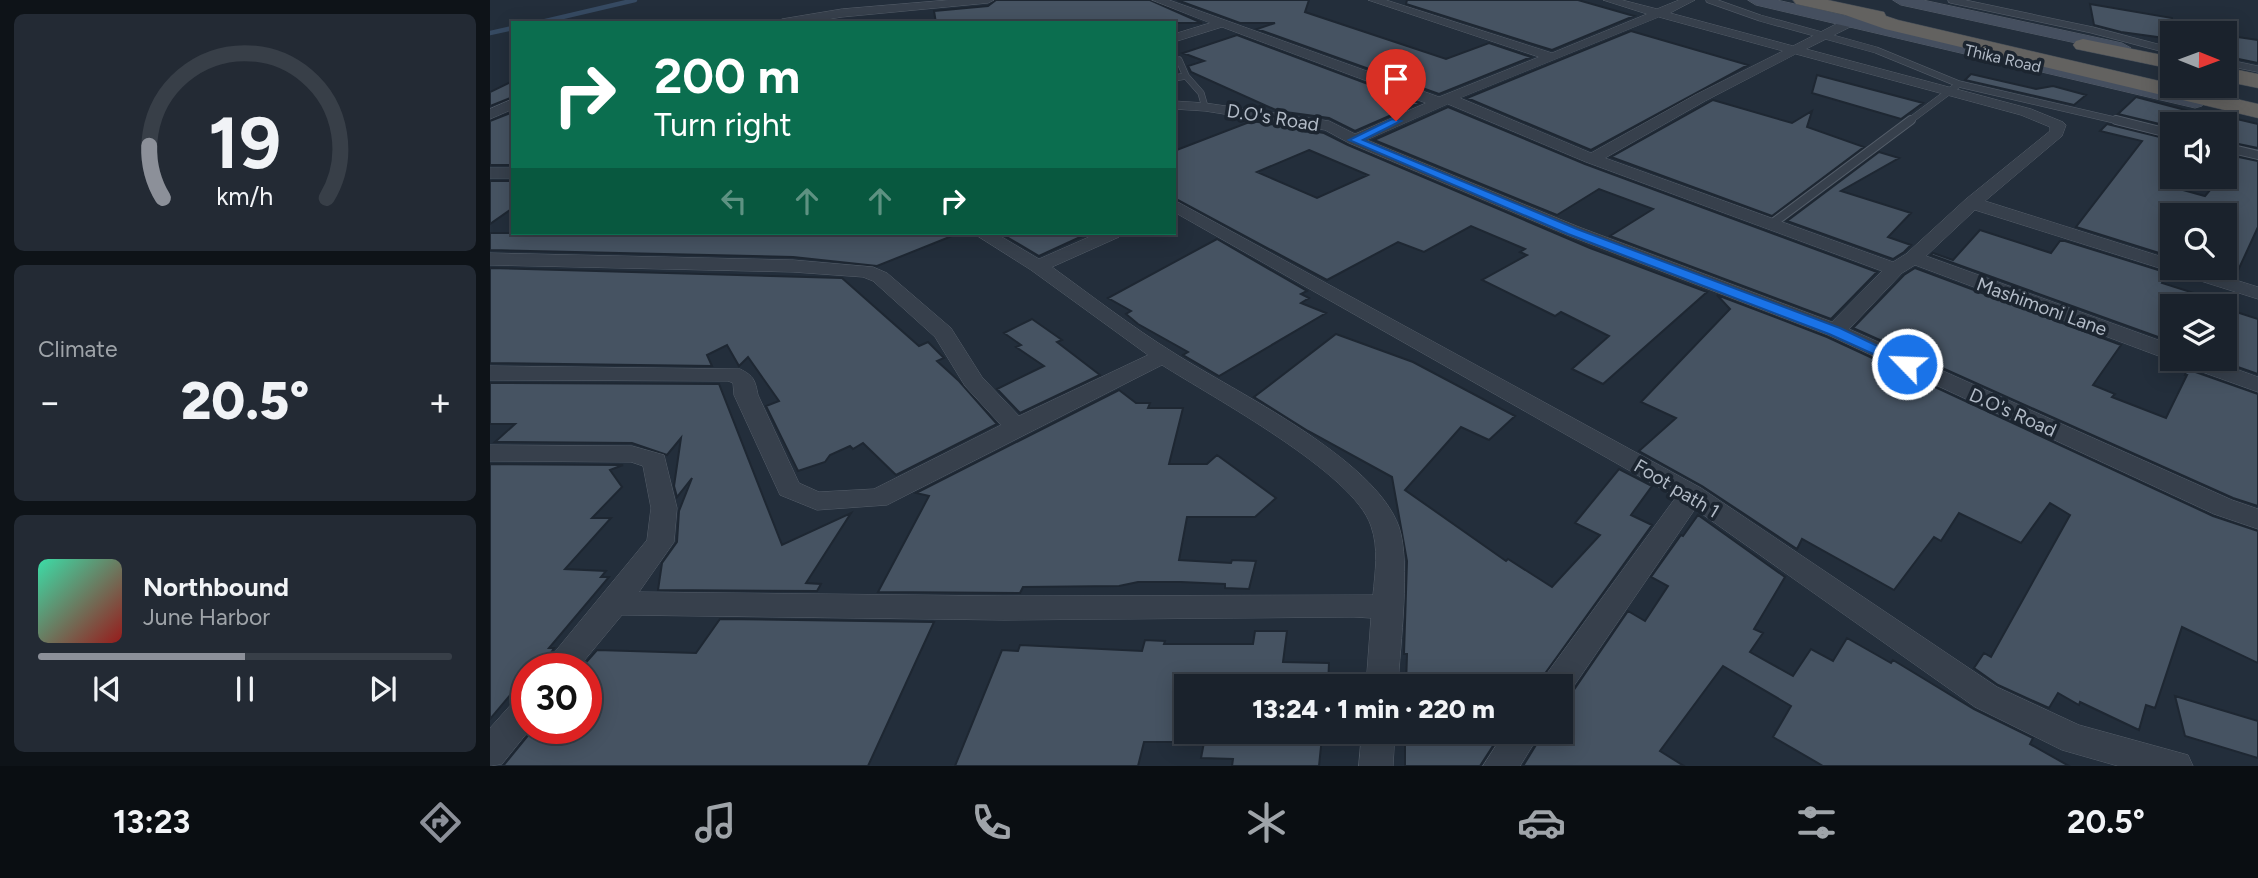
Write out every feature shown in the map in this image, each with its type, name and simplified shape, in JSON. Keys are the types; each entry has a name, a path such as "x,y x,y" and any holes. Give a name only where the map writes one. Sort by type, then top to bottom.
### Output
{"highway":[{"name":"Thika Road","path":"1802,0 1855,8 2160,71"},
{"name":"Thika Road","path":"1855,8 2160,79"},
{"path":"1855,8 2160,59"},
{"path":"1855,8 1892,25 2256,104"},
{"path":"2237,75 2258,79"},
{"path":"2237,93 2256,104"},
{"path":"2233,98 2256,104"}],"main road":[{"name":"Thika Road","path":"1756,0 1855,8"},
{"name":"Thika Road","path":"1901,0 2160,58"}],"street":[{"path":"794,21 842,13 988,0"},
{"name":"Mashimoni Lane","path":"1158,0 1443,100 1592,159 1773,223 2160,349"},
{"path":"1374,0 1549,56"},
{"path":"1609,0 1796,51 1953,87 2058,125 2057,133 1972,203 1835,331"},
{"path":"1354,140 1443,100 1549,56 1587,44 1689,0"},
{"path":"1592,159 1700,99 1824,36 1855,8"},
{"path":"1176,37 1223,23"},
{"path":"490,115 511,104"},
{"name":"D.O's Road","path":"1176,105 1329,126 1354,140 1573,231 1835,331 2223,507 2258,519"},
{"path":"490,115 511,114"},
{"path":"490,173 511,173"},
{"path":"1972,203 2160,262"},
{"name":"Foot path 1","path":"1176,206 1692,494 1986,697 2074,739 2176,766"},
{"path":"985,235 1038,266 1163,356 1328,459 1348,477 1380,515 1386,528 1387,608 1383,674"},
{"path":"1038,266 1109,235"},
{"path":"490,259 793,266 866,271 880,277 943,333 973,381 1016,427"},
{"path":"2217,280 2258,293"},
{"path":"490,373 732,374 744,380 746,395 789,489 817,501 878,498 1163,356"},
{"path":"2222,371 2258,384"},
{"path":"490,453 632,454 655,461 664,508 660,542 572,653"},
{"path":"1564,674 1692,494"},
{"path":"614,603 1004,608 1354,605 1387,608"},
{"path":"490,753 511,728"},
{"path":"1377,766 1378,744"},
{"path":"1500,766 1516,744"}],"lane":[{"path":"1709,0 1876,50 1953,87 2160,131"},
{"path":"1951,0 2101,32 2160,48"},
{"path":"1179,60 1186,76 1201,93 1205,107"},
{"path":"2237,65 2258,69"},
{"path":"1176,78 1186,76"},
{"path":"1773,223 1953,87"},
{"path":"2237,150 2258,155"}],"building":[{"path":"996,0 1150,0 1202,23 936,21 934,11 988,6"},
{"path":"1177,0 1309,0 1305,12 1446,59 1489,43 1531,57 1439,94 1257,29 1275,23 1240,23"},
{"path":"1407,0 1578,0 1634,16 1552,50 1406,4"},
{"path":"2090,4 2172,18 2172,21 2160,21 2160,37 2094,25"},
{"path":"1631,31 1748,65 1591,150 1467,98"},
{"path":"1237,35 1419,103 1355,131 1329,118 1278,111 1191,72 1188,66 1204,61 1183,53"},
{"path":"2237,37 2258,40 2258,63 2237,59"},
{"path":"1971,74 2036,89 2053,86 2086,95 2074,105 1965,80"},
{"path":"1817,75 1923,103 1901,119 1812,93"},
{"path":"511,82 511,98 490,106 490,92"},
{"path":"2136,97 2193,112 2160,112 2160,124 2118,114"},
{"path":"1713,100 1792,123 1812,111 1807,127 1864,147 1772,216 1611,157"},
{"path":"1448,107 1585,164 1877,272 1831,319 1610,236 1653,209 1599,189 1557,215 1374,140"},
{"path":"511,113 511,165 490,165 490,121"},
{"path":"2237,119 2258,124 2258,148 2237,144"},
{"path":"1252,121 1324,133 1590,248 1707,292 1603,384 1572,369 1609,336 1561,312 1555,316 1482,280 1527,255 1520,252 1525,249 1471,226 1424,252 1398,242 1327,280 1176,199 1176,150","holes":["1309,150 1368,175 1317,198 1257,172"]},
{"path":"2107,124 2160,137 2160,189 2179,189 2205,196 2211,189 2237,189 2237,157 2258,161 2258,227 2237,273 2237,203 2160,203 2160,253 2076,227 2142,141 2100,131"},
{"path":"1879,152 1899,158 1841,191 1911,213 1888,237 1911,245 1904,252 1893,259 1787,221"},
{"path":"490,181 511,181 511,209 490,224"},
{"path":"1980,230 2051,253 2060,241 2065,241 2160,271 2160,280 2164,280 2162,283 2197,294 2160,294 2160,338 1931,255 1933,253 1953,260"},
{"path":"490,233 954,235 877,266 793,257 490,250"},
{"path":"1003,235 1085,235 1039,256"},
{"path":"1217,239 1307,291 1301,294 1309,298 1301,303 1326,313 1219,376 1183,355 1188,352 1138,324 1126,314 1131,311 1108,298"},
{"path":"490,268 842,278 919,346 928,342 944,358 937,361 959,381 997,424 896,475 863,443 853,449 850,446 830,455 825,462 798,471 766,406 779,401 748,357 739,366 727,345 707,355 712,366 490,363"},
{"path":"1915,268 2121,345 2093,385 2115,394 2112,397 2166,418 2187,375 2186,371 2258,394 2258,506 2233,498 1853,328 1904,275"},
{"path":"1717,295 1827,337 2213,516 2258,531 2258,663 2182,627 2155,708 2146,705 2139,730 2080,702 2079,705 2058,693 2049,708 1998,685 1974,668 1984,653 1991,657 2070,515 2050,503 2021,543 1959,513 1941,541 1934,537 1894,590 1802,539 1797,549 1702,486 1639,451 1676,418 1641,402 1730,309"},
{"path":"2237,312 2258,319 2258,374 2237,367"},
{"path":"1032,319 1062,340 1057,342 1100,375 1020,413 997,389 1044,366 1016,347 1021,345 1004,333"},
{"path":"1336,334 1413,362 1515,416 1489,440 1461,427 1405,490 1506,561 1508,559 1552,587 1600,535 1575,523 1619,469 1652,486 1631,515 1652,525 1545,674 1406,674 1407,654 1404,654 1407,561 1392,477 1308,431 1254,397"},
{"path":"490,383 719,384 782,545 851,513 806,583 821,584 817,591 658,590 662,563 677,542 679,511 692,478 677,497 674,486 681,438 667,455 632,443 495,442 515,424 490,424"},
{"path":"1119,390 1136,403 1150,403 1148,408 1183,408 1169,464 1207,464 1217,455 1276,498 1255,517 1187,517 1179,560 1231,563 1232,560 1256,561 1249,589 1225,588 1225,584 1138,582 1119,586 1023,587 1020,593 878,592 929,496 916,493"},
{"path":"490,464 623,465 610,470 622,487 592,518 611,518 565,569 606,571 601,577 609,577 549,648 554,648 551,653 511,653 511,694 490,719"},
{"path":"1698,515 1785,577 1754,629 1763,633 1750,652 1793,676 1811,649 1833,661 1847,638 1891,663 1893,660 1974,709 2033,738 2030,744 2069,766 1823,766 1773,737 1791,706 1723,666 1660,751 1684,766 1523,766 1537,744 1573,744 1573,691 1628,611 1645,621 1668,586 1651,577 1681,535 1683,536"},
{"path":"720,619 934,622 868,766 503,766 521,744 602,744 602,653 594,653 597,650 696,653"},
{"path":"1255,631 1287,631 1283,662 1329,663 1329,674 1174,674 1174,742 1144,742 1138,766 955,766 1002,650 1018,651 1020,645 1142,651 1145,640 1165,641 1164,644 1253,644"},
{"path":"2175,696 2258,721 2258,758 2185,736"},
{"path":"1204,744 1321,744 1319,766 1232,766 1233,759 1201,758"},
{"path":"1405,744 1494,744 1480,766 1405,766"}],"waterway":[{"path":"546,21 635,0"},
{"path":"490,33 511,28"}],"route":[{"path":"1396,121 1354,140 1573,231 1835,331 1907,364"}]}
